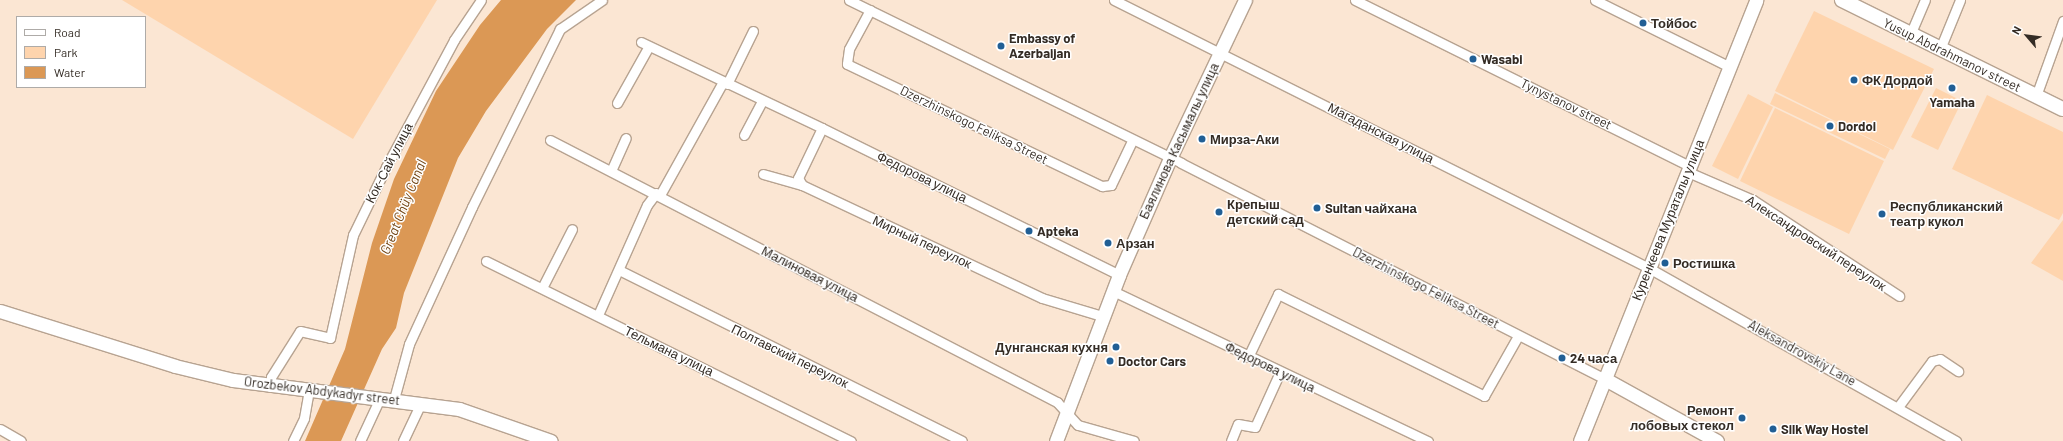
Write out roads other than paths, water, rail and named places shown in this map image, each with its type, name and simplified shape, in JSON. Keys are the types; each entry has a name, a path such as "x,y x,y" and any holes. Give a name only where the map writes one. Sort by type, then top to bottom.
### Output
{"main road":[{"name":"Yusup Abdrahmanov street","path":"1844,1 1910,35 2063,109"}],"street":[{"name":"Кок-Сай улица","path":"270,387 271,377 300,331 330,338 353,235 386,167 450,47 480,0"},
{"path":"394,400 412,337 472,206 560,29 602,0"},
{"name":"Dzerzhinskogo Feliksa Street","path":"850,0 1170,158 1605,379 1717,441"},
{"name":"Магаданская улица","path":"1114,0 1220,51 1647,267"},
{"name":"Баялинова Касымалы улица","path":"1056,441 1102,316 1119,275 1170,158 1244,0"},
{"name":"Tynystanov street","path":"1355,0 1689,169"},
{"path":"1595,0 1730,67"},
{"name":"Куренкеева Мураталы улица","path":"1580,441 1647,267 1689,169 1756,0"},
{"path":"1910,35 1925,0"},
{"path":"1940,49 1960,0"},
{"name":"Dzerzhinskogo Feliksa Street","path":"870,10 849,49 847,64 1102,186 1112,185 1132,140"},
{"path":"2036,96 2063,21"},
{"path":"598,315 647,205 658,194 725,83 753,31"},
{"name":"Федорова улица","path":"617,102 645,44 822,128 1119,275"},
{"path":"744,135 762,100"},
{"path":"802,185 798,178 822,128"},
{"path":"611,171 626,138"},
{"name":"Малиновая улица","path":"550,140 658,194 1057,402 1078,425 1134,441"},
{"name":"Александровский переулок","path":"1689,169 1753,200 1899,296"},
{"name":"Мирный переулок","path":"763,174 802,185 1042,298 1102,316"},
{"path":"542,288 572,229"},
{"name":"Тельмана улица","path":"486,261 851,441"},
{"name":"Aleksandrovskiy Lane","path":"1647,267 1956,441"},
{"name":"Полтавский переулок","path":"618,270 962,441"},
{"name":"Федорова улица","path":"1113,291 1248,357 1428,441"},
{"path":"1248,357 1278,294 1484,396 1518,336"},
{"name":"Orozbekov Abdykadyr street","path":"0,311 175,366 270,387 421,403 459,409 531,437 552,441"},
{"path":"1898,407 1932,361 1940,359 1958,371"},
{"path":"1231,441 1238,424 1255,428 1280,372"},
{"path":"293,441 304,418 312,392"},
{"path":"360,441 376,398"},
{"path":"404,441 421,403"},
{"path":"0,429 21,441"}],"water":[{"name":"Great Chüy Canal","path":"501,0 576,0 547,29 486,111 458,158 404,293 396,328 382,349 341,441 305,441 345,349 372,243 394,179 436,91 480,25"}],"place":[{"name":"Тойбос","path":"1643,23"},
{"name":"Embassy of Azerbaijan","path":"1001,46"},
{"name":"Wasabi","path":"1473,59"},
{"name":"ФК Дордой","path":"1854,80"},
{"name":"Yamaha","path":"1952,88"},
{"name":"Dordoi","path":"1830,126"},
{"name":"Мирза-Аки","path":"1202,139"},
{"name":"Sultan чайхана","path":"1317,208"},
{"name":"Крепыш детский сад","path":"1219,212"},
{"name":"Республиканский театр кукол","path":"1882,214"},
{"name":"Apteka","path":"1029,231"},
{"name":"Арзан","path":"1108,243"},
{"name":"Ростишка","path":"1665,263"},
{"name":"Дунганская кухня","path":"1116,347"},
{"name":"24 часа","path":"1562,358"},
{"name":"Doctor Cars","path":"1110,361"},
{"name":"Ремонт лобовых стекол","path":"1742,418"},
{"name":"Silk Way Hostel","path":"1773,429"}]}
